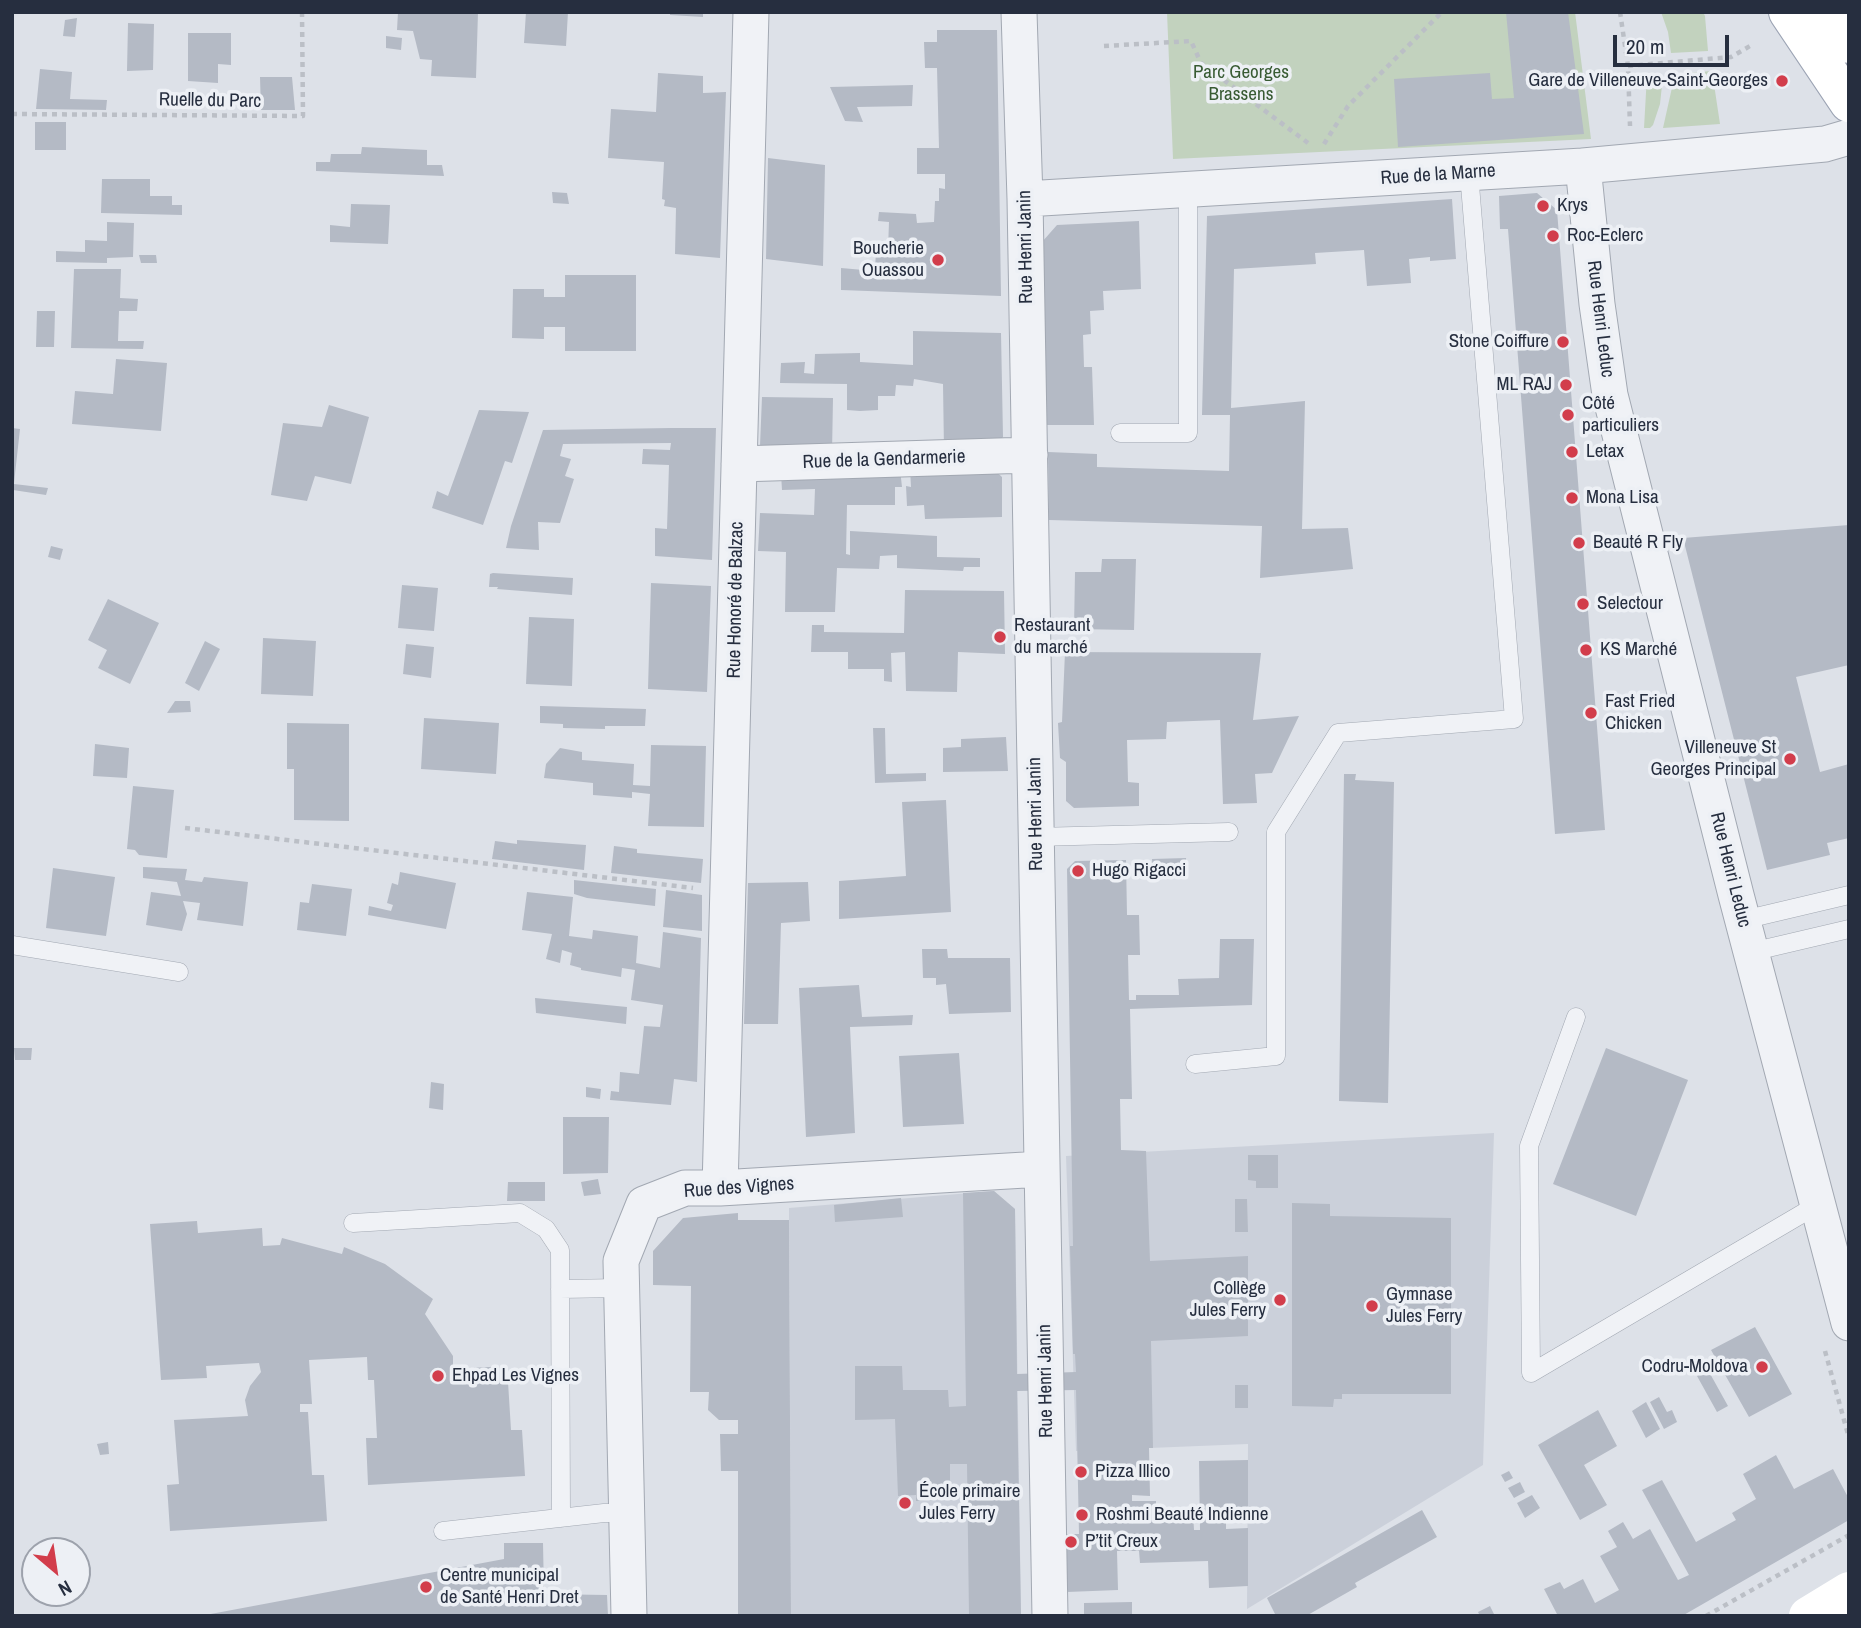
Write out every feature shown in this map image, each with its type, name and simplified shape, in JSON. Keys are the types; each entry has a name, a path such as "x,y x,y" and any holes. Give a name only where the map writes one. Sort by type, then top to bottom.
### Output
{"main road":[{"path":"1787,12 1849,103"},
{"path":"1828,12 1849,44"},
{"path":"1808,1616 1849,1591"}],"street":[{"name":"Rue Honoré de Balzac","path":"720,1188 751,12"},
{"name":"Rue Henri Janin","path":"1020,12 1050,1616"},
{"name":"Rue de la Marne","path":"1025,200 1188,190 1321,167 1469,173 1583,166 1825,144 1849,137"},
{"name":"Rue Henri Leduc","path":"1583,166 1597,304 1610,395 1817,1205 1836,1335"},
{"name":"Rue de la Gendarmerie","path":"739,464 1030,456"},
{"name":"Rue des Vignes","path":"629,1616 621,1261 644,1204 685,1188 1042,1169"}],"lane":[{"path":"1195,1064 1276,1056 1276,832 1338,733 1514,719 1469,173"},
{"path":"1120,433 1188,433 1188,190"},
{"path":"1036,837 1229,832"},
{"path":"1747,936 1849,895"},
{"path":"1747,936 1849,929"},
{"path":"12,944 180,972"},
{"path":"1576,1017 1529,1146 1531,1373 1817,1205"},
{"path":"353,1223 520,1213 546,1229 560,1250 561,1518"},
{"path":"560,1289 621,1288"},
{"path":"443,1531 626,1513"}],"path":[{"name":"Ruelle du Parc","path":"12,114 303,116 302,12"},
{"path":"1104,46 1191,41 1201,63 1321,167 1348,106 1442,12"},
{"path":"1620,12 1628,66 1630,135"},
{"path":"1628,66 1731,57 1750,46"},
{"path":"185,828 728,892"},
{"path":"1836,1335 1849,1438"},
{"path":"1706,1616 1849,1535"}],"shaded area":[{"name":"Collège Jules Ferry","path":"1494,1133 1483,1465 1247,1609 1248,1444 1076,1451 1066,1156"},
{"name":"École primaire Jules Ferry","path":"994,1191 1015,1209 1021,1616 791,1616 789,1208"}],"green space":[{"name":"Parc Georges Brassens","path":"1167,12 1575,12 1591,139 1173,159"},
{"path":"1661,12 1703,12 1708,51 1671,53"},
{"path":"1712,71 1720,124 1663,128 1675,74"},
{"path":"1647,75 1663,76 1660,104 1653,125 1644,128"}],"building":[{"path":"398,12 478,12 476,78 431,76 432,60 420,59 413,31 397,30"},
{"path":"526,12 568,12 566,46 524,43"},
{"path":"670,12 703,12 703,17 670,15"},
{"path":"1506,12 1568,12 1584,134 1398,147 1394,79 1490,73 1492,99 1514,98"},
{"path":"77,18 75,37 63,36 65,20"},
{"path":"128,23 154,24 153,70 127,71"},
{"path":"937,30 997,30 1001,296 841,290 841,268 875,271 876,249 888,249 889,222 878,221 879,212 916,214 917,223 934,222 935,201 939,201 939,188 945,189 945,174 917,174 917,148 939,148 937,68 925,68 924,42 937,42"},
{"path":"188,33 231,33 231,65 218,64 218,83 188,81"},
{"path":"386,36 402,38 401,50 386,48"},
{"path":"40,69 72,72 70,99 107,100 106,110 36,109"},
{"path":"658,73 703,76 703,93 726,92 720,258 675,254 676,208 664,206 665,200 662,199 664,162 608,158 611,109 656,112"},
{"path":"260,77 292,77 295,110 261,110"},
{"path":"913,85 912,106 857,107 863,122 845,121 830,87"},
{"path":"35,122 66,122 66,150 35,150"},
{"path":"362,147 427,150 427,165 442,165 444,176 316,171 316,162 330,162 331,154 361,154"},
{"path":"768,158 825,165 823,266 766,259"},
{"path":"102,179 150,179 150,196 172,196 172,205 182,205 182,215 101,213"},
{"path":"552,192 567,193 569,204 553,203"},
{"path":"1537,193 1557,210 1605,830 1555,834 1508,229 1500,229 1499,196"},
{"path":"1452,199 1456,259 1409,259 1411,283 1367,286 1364,250 1315,253 1316,264 1234,269 1231,408 1305,401 1302,529 1348,528 1353,569 1260,578 1262,526 1049,520 1048,452 1097,454 1097,467 1229,471 1230,415 1202,415 1207,216"},
{"path":"351,204 390,205 388,244 330,242 330,225 350,227"},
{"path":"1139,221 1141,289 1103,291 1104,310 1090,311 1091,334 1083,335 1084,367 1092,367 1094,425 1044,425 1042,242 1057,225"},
{"path":"107,222 134,223 133,257 107,258 107,263 56,262 56,251 85,252 85,240 107,241"},
{"path":"139,255 156,255 157,263 141,263"},
{"path":"74,269 121,269 120,298 138,299 137,311 119,311 118,341 144,341 143,349 71,348"},
{"path":"565,275 636,275 636,351 565,351 565,327 544,327 544,339 512,338 513,289 544,289 544,297 565,297"},
{"path":"37,311 55,311 54,347 36,347"},
{"path":"913,331 1001,333 1003,437 990,450 944,450 943,384 914,379 913,386 896,385 895,396 878,396 878,410 860,411 847,410 847,384 780,383 781,363 805,362 804,373 814,374 815,354 860,353 860,362 913,365"},
{"path":"116,359 167,363 161,431 72,424 75,391 113,394"},
{"path":"762,397 833,398 832,453 760,446"},
{"path":"329,405 369,417 351,484 315,476 307,501 271,495 283,423 322,427"},
{"path":"479,410 529,412 512,463 505,461 483,525 432,508 437,491 448,496"},
{"path":"12,428 20,429 14,483 12,483"},
{"path":"716,428 712,560 655,556 655,528 667,529 669,465 642,464 643,449 670,450 671,443 563,444 560,456 571,459 565,476 574,479 560,523 538,522 539,550 506,548 543,430"},
{"path":"990,466 1002,477 1002,517 925,519 924,505 907,506 906,486 911,487 910,468"},
{"path":"900,469 902,487 895,487 895,505 847,505 846,554 850,555 850,531 937,536 937,557 980,558 980,567 964,567 963,571 897,568 897,555 880,556 879,569 837,568 835,612 785,612 786,552 758,551 760,513 814,515 815,489 782,490 781,474"},
{"path":"14,484 48,488 46,495 13,490"},
{"path":"1849,525 1849,665 1796,677 1820,772 1849,764 1849,838 1827,843 1830,855 1767,870 1683,538"},
{"path":"51,546 63,549 60,560 48,557"},
{"path":"1102,559 1136,559 1134,630 1074,629 1075,572 1101,572"},
{"path":"490,574 573,578 572,595 489,587"},
{"path":"651,583 711,586 707,692 648,689"},
{"path":"402,585 438,588 434,631 398,628"},
{"path":"905,590 1004,591 1005,654 958,652 957,692 906,691 905,652 891,653 892,682 884,681 884,669 848,669 848,652 811,652 812,625 824,625 824,632 904,633"},
{"path":"108,599 159,623 130,684 98,668 107,650 88,640"},
{"path":"529,617 574,619 572,686 526,684"},
{"path":"263,638 316,641 313,696 261,694"},
{"path":"205,641 220,649 199,691 185,683"},
{"path":"406,644 434,647 431,678 403,674"},
{"path":"1065,652 1261,653 1253,720 1299,716 1272,773 1255,774 1257,803 1223,804 1220,720 1167,722 1166,739 1127,740 1128,782 1139,783 1139,806 1074,808 1066,801 1066,762 1060,758 1058,723 1062,722"},
{"path":"175,701 190,701 191,712 167,713"},
{"path":"540,706 646,709 645,726 563,728 563,724 540,723"},
{"path":"424,718 499,723 496,774 421,769"},
{"path":"287,723 349,724 349,821 294,820 294,769 287,769"},
{"path":"873,728 885,728 886,774 926,773 926,781 875,783"},
{"path":"1006,737 1008,771 943,772 943,748 961,747 961,739"},
{"path":"95,744 129,748 127,778 93,776"},
{"path":"651,745 706,746 704,827 648,826 650,794 632,792 632,798 593,795 593,783 544,778 546,764 560,748 582,752 582,760 634,764 633,785 650,786"},
{"path":"1344,774 1356,774 1355,780 1394,782 1388,1103 1339,1101"},
{"path":"133,786 174,790 167,858 139,855 135,850 127,849"},
{"path":"946,800 951,912 839,919 839,881 906,876 902,802"},
{"path":"517,840 586,845 584,870 492,859 495,841 517,844"},
{"path":"614,846 637,849 637,853 703,859 701,883 611,873"},
{"path":"1186,858 1187,875 1153,876 1152,859"},
{"path":"1126,860 1127,915 1139,915 1140,955 1128,955 1129,1000 1136,1000 1136,995 1179,995 1178,979 1219,978 1220,939 1254,939 1252,1005 1130,1009 1132,1099 1120,1099 1121,1150 1146,1151 1150,1261 1248,1256 1248,1336 1151,1341 1153,1448 1149,1448 1150,1496 1132,1495 1132,1501 1156,1501 1156,1510 1193,1512 1194,1530 1200,1530 1199,1461 1248,1460 1248,1516 1226,1517 1226,1529 1248,1528 1248,1586 1209,1588 1208,1561 1140,1563 1139,1551 1117,1551 1118,1590 1067,1592 1066,1534 1079,1534 1076,1390 1017,1391 1021,1616 969,1616 967,1464 950,1464 950,1496 935,1496 935,1500 916,1501 916,1495 898,1496 895,1419 855,1420 855,1366 902,1366 903,1390 948,1390 949,1407 966,1406 963,1193 994,1191 1015,1209 1017,1374 1076,1372 1073,1354 1070,1246 1073,1246 1067,869 1075,861"},
{"path":"143,867 187,869 185,880 202,882 204,877 248,882 243,926 197,920 200,903 183,901 187,914 182,931 146,925 151,892 181,896 177,882 143,878"},
{"path":"53,868 115,877 106,936 46,928"},
{"path":"400,872 456,883 446,929 368,915 369,906 391,911 393,905 387,903 392,883 398,885"},
{"path":"574,880 656,889 655,906 574,894"},
{"path":"808,882 810,921 781,923 778,1024 744,1024 748,883"},
{"path":"312,884 352,889 346,936 297,930 300,902 309,903"},
{"path":"666,890 702,895 702,931 663,927"},
{"path":"527,892 573,897 569,936 592,939 593,930 638,936 636,963 660,968 663,932 701,938 697,1082 674,1079 671,1105 610,1100 611,1091 619,1092 620,1072 639,1074 644,1026 660,1027 663,1005 631,1000 635,970 622,968 621,977 581,970 570,965 572,953 562,950 560,963 546,959 552,934 522,930"},
{"path":"922,949 947,949 948,958 1010,958 1011,1012 949,1014 946,984 936,985 936,978 923,978"},
{"path":"859,985 862,1017 913,1015 912,1025 850,1027 855,1133 806,1137 799,988"},
{"path":"535,998 627,1007 626,1024 536,1013"},
{"path":"14,1048 32,1048 31,1060 15,1060"},
{"path":"1606,1048 1688,1080 1636,1216 1553,1184"},
{"path":"959,1053 964,1124 903,1127 899,1056"},
{"path":"431,1082 444,1084 443,1110 429,1108"},
{"path":"586,1087 601,1089 600,1099 586,1097"},
{"path":"563,1117 609,1117 608,1173 563,1174"},
{"path":"1248,1155 1278,1155 1278,1188 1256,1188 1256,1181 1248,1180"},
{"path":"598,1179 601,1194 584,1196 581,1182"},
{"path":"508,1182 545,1182 545,1201 507,1201"},
{"path":"901,1198 903,1217 835,1222 834,1205"},
{"path":"1235,1199 1247,1199 1248,1232 1235,1232"},
{"name":"Gymnase Jules Ferry","path":"1292,1203 1330,1204 1330,1216 1451,1218 1451,1394 1342,1394 1342,1399 1334,1399 1333,1407 1292,1406"},
{"path":"738,1213 738,1220 789,1220 791,1616 738,1616 738,1471 721,1471 720,1434 738,1434 738,1420 719,1420 708,1410 709,1392 690,1392 691,1286 653,1285 653,1251 683,1218"},
{"name":"Ehpad Les Vignes","path":"197,1221 198,1233 262,1228 263,1246 280,1245 282,1238 342,1254 344,1247 385,1264 433,1299 425,1314 453,1356 453,1369 507,1366 511,1430 522,1430 525,1476 368,1485 366,1438 377,1438 374,1380 368,1380 367,1357 309,1360 312,1404 300,1404 300,1412 308,1412 312,1475 324,1475 327,1521 170,1531 167,1485 179,1484 174,1420 248,1416 245,1400 250,1386 261,1372 259,1363 206,1366 207,1378 161,1380 150,1224"},
{"path":"1755,1327 1792,1394 1749,1417 1711,1350"},
{"path":"1708,1370 1728,1406 1717,1412 1697,1376"},
{"path":"1235,1385 1248,1385 1248,1408 1235,1408"},
{"path":"1659,1397 1667,1412 1672,1410 1677,1422 1664,1429 1650,1402"},
{"path":"1646,1402 1660,1429 1646,1438 1632,1411"},
{"path":"1598,1410 1617,1446 1584,1465 1607,1505 1580,1520 1538,1445"},
{"path":"108,1442 109,1454 100,1455 97,1444"},
{"path":"1776,1455 1794,1489 1833,1469 1849,1499 1849,1520 1682,1616 1558,1616 1544,1589 1560,1582 1564,1589 1583,1579 1595,1603 1619,1590 1600,1556 1617,1547 1608,1531 1623,1522 1633,1539 1650,1529 1678,1580 1689,1575 1642,1490 1662,1480 1696,1542 1736,1520 1732,1513 1756,1499 1743,1474"},
{"path":"1509,1471 1513,1478 1505,1482 1501,1475"},
{"path":"1520,1482 1525,1492 1514,1498 1508,1488"},
{"path":"1532,1495 1540,1508 1525,1518 1517,1503"},
{"path":"1422,1510 1437,1537 1355,1583 1357,1587 1306,1616 1276,1616 1267,1598"},
{"name":"Centre municipal de Santé Henri Dret","path":"504,1543 543,1543 544,1594 607,1595 608,1616 200,1616 504,1559"},
{"path":"1132,1602 1132,1616 1084,1616 1084,1603"},
{"path":"1490,1606 1495,1616 1480,1616 1478,1612"}],"place":[{"name":"Gare de Villeneuve-Saint-Georges","path":"1782,81"},
{"name":"Krys","path":"1543,206"},
{"name":"Roc-Eclerc","path":"1553,236"},
{"name":"Boucherie Ouassou","path":"938,260"},
{"name":"Stone Coiffure","path":"1563,342"},
{"name":"ML RAJ","path":"1566,385"},
{"name":"Côté particuliers","path":"1568,415"},
{"name":"Letax","path":"1572,452"},
{"name":"Mona Lisa","path":"1572,498"},
{"name":"Beauté R Fly","path":"1579,543"},
{"name":"Selectour","path":"1583,604"},
{"name":"Restaurant du marché","path":"1000,637"},
{"name":"KS Marché","path":"1586,650"},
{"name":"Fast Fried Chicken","path":"1591,713"},
{"name":"Villeneuve St Georges Principal","path":"1790,759"},
{"name":"Hugo Rigacci","path":"1078,871"},
{"name":"Collège Jules Ferry","path":"1280,1300"},
{"name":"Gymnase Jules Ferry","path":"1372,1306"},
{"name":"Codru-Moldova","path":"1762,1367"},
{"name":"Ehpad Les Vignes","path":"438,1376"},
{"name":"Pizza Illico","path":"1081,1472"},
{"name":"École primaire Jules Ferry","path":"905,1503"},
{"name":"Roshmi Beauté Indienne","path":"1082,1515"},
{"name":"P’tit Creux","path":"1071,1542"},
{"name":"Centre municipal de Santé Henri Dret","path":"426,1587"}]}
